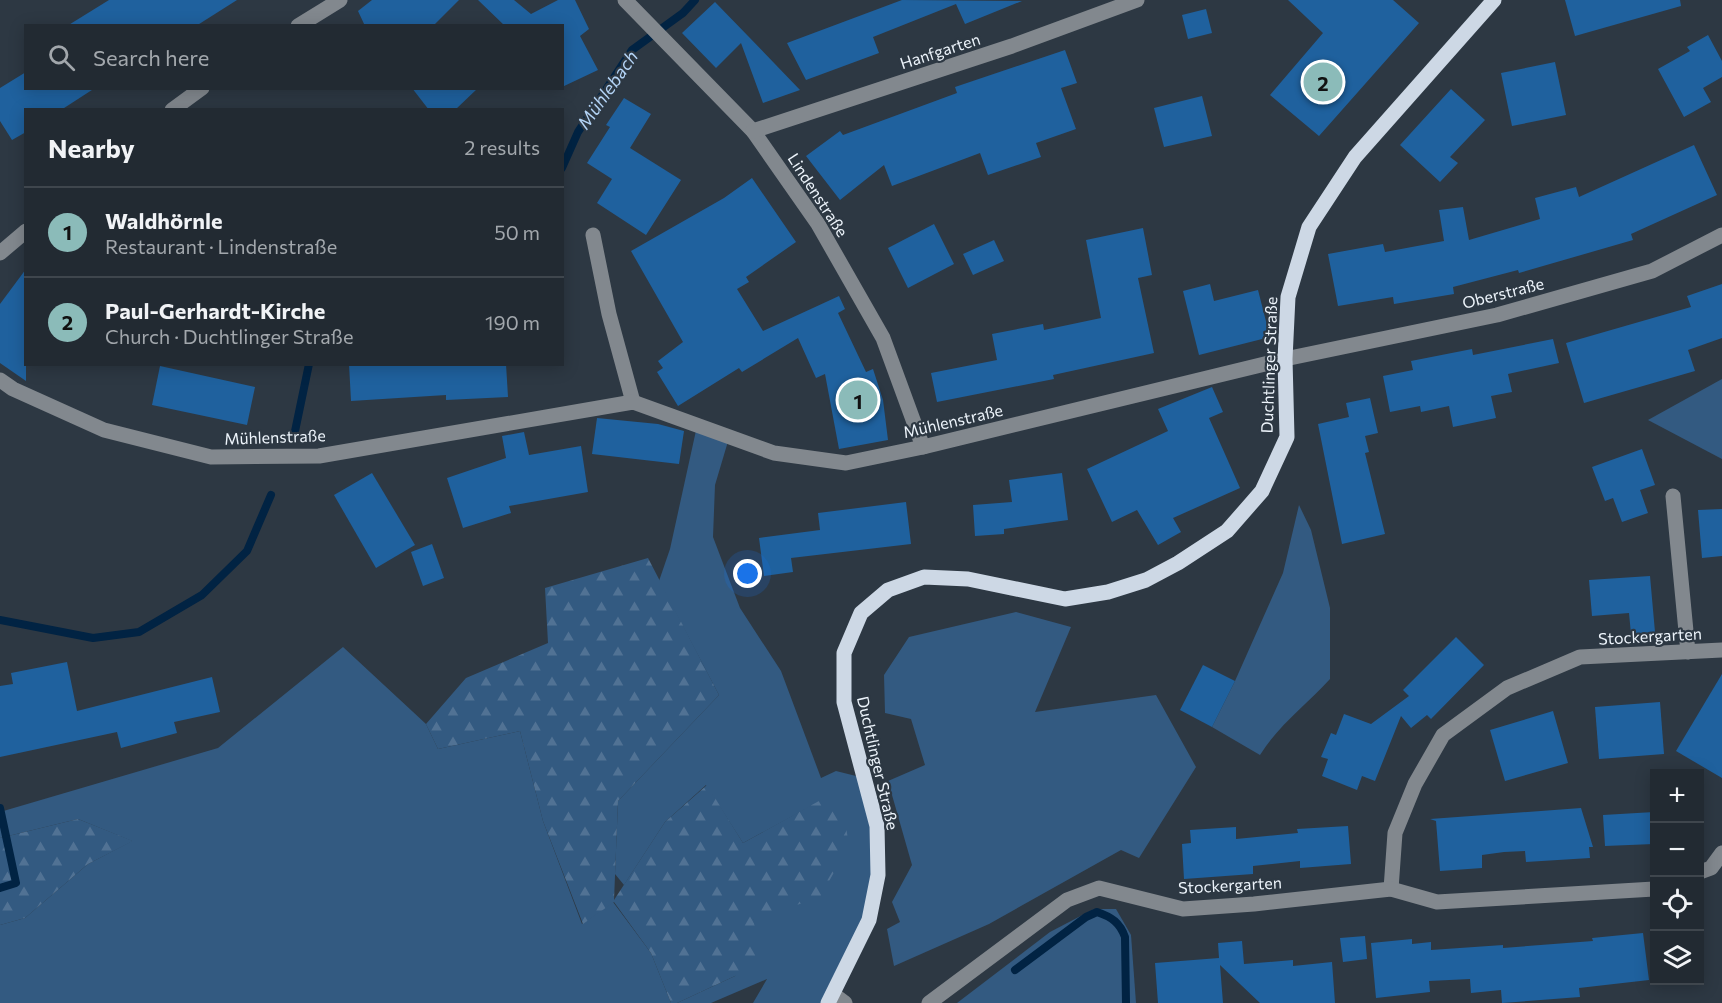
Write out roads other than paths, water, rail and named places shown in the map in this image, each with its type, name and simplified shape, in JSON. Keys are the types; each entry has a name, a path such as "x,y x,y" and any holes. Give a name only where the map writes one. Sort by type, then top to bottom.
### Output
{"main road":[{"name":"Duchtlinger Straße","path":"835,1000 869,920 878,875 877,826 844,702 844,653 861,613 888,590 924,577 968,579 1065,598 1127,586 1146,580 1178,563 1227,531 1262,491 1287,437 1285,359 1288,297 1309,227 1355,157 1494,0"}],"street":[{"path":"301,24 340,0"},
{"name":"Hanfgarten","path":"753,131 1012,46 1137,0"},
{"name":"Lindenstraße","path":"627,3 753,131 818,224 883,338 923,447"},
{"path":"175,108 199,90"},
{"path":"0,253 24,233"},
{"path":"593,235 609,314 633,402"},
{"name":"Oberstraße","path":"1285,359 1497,315 1652,271 1722,235"},
{"name":"Mühlenstraße","path":"0,380 104,430 211,457 319,456 633,402 774,453 846,463 923,447 1285,359"},
{"path":"1673,496 1688,652"},
{"name":"Stockergarten","path":"1391,889 1395,833 1415,784 1443,735 1507,688 1580,657 1722,650"},
{"path":"1704,871 1712,868 1722,853"},
{"name":"Stockergarten","path":"929,1003 1066,900 1099,888 1183,909 1254,904 1391,889 1437,902 1650,889"}],"waterway":[{"name":"Mühlebach","path":"564,164 578,132 632,50 683,13 695,0"},
{"name":"Mühlebach","path":"294,436 309,366"},
{"name":"Mühlebach","path":"0,620 93,638 139,632 202,595 247,551 271,495"},
{"path":"0,808 16,883 0,888"},
{"path":"1015,970 1086,917 1097,912 1115,921 1125,937 1126,1003"}],"place":[{"name":"Paul-Gerhardt-Kirche","path":"1323,82"},
{"name":"Waldhörnle","path":"858,400"}]}
